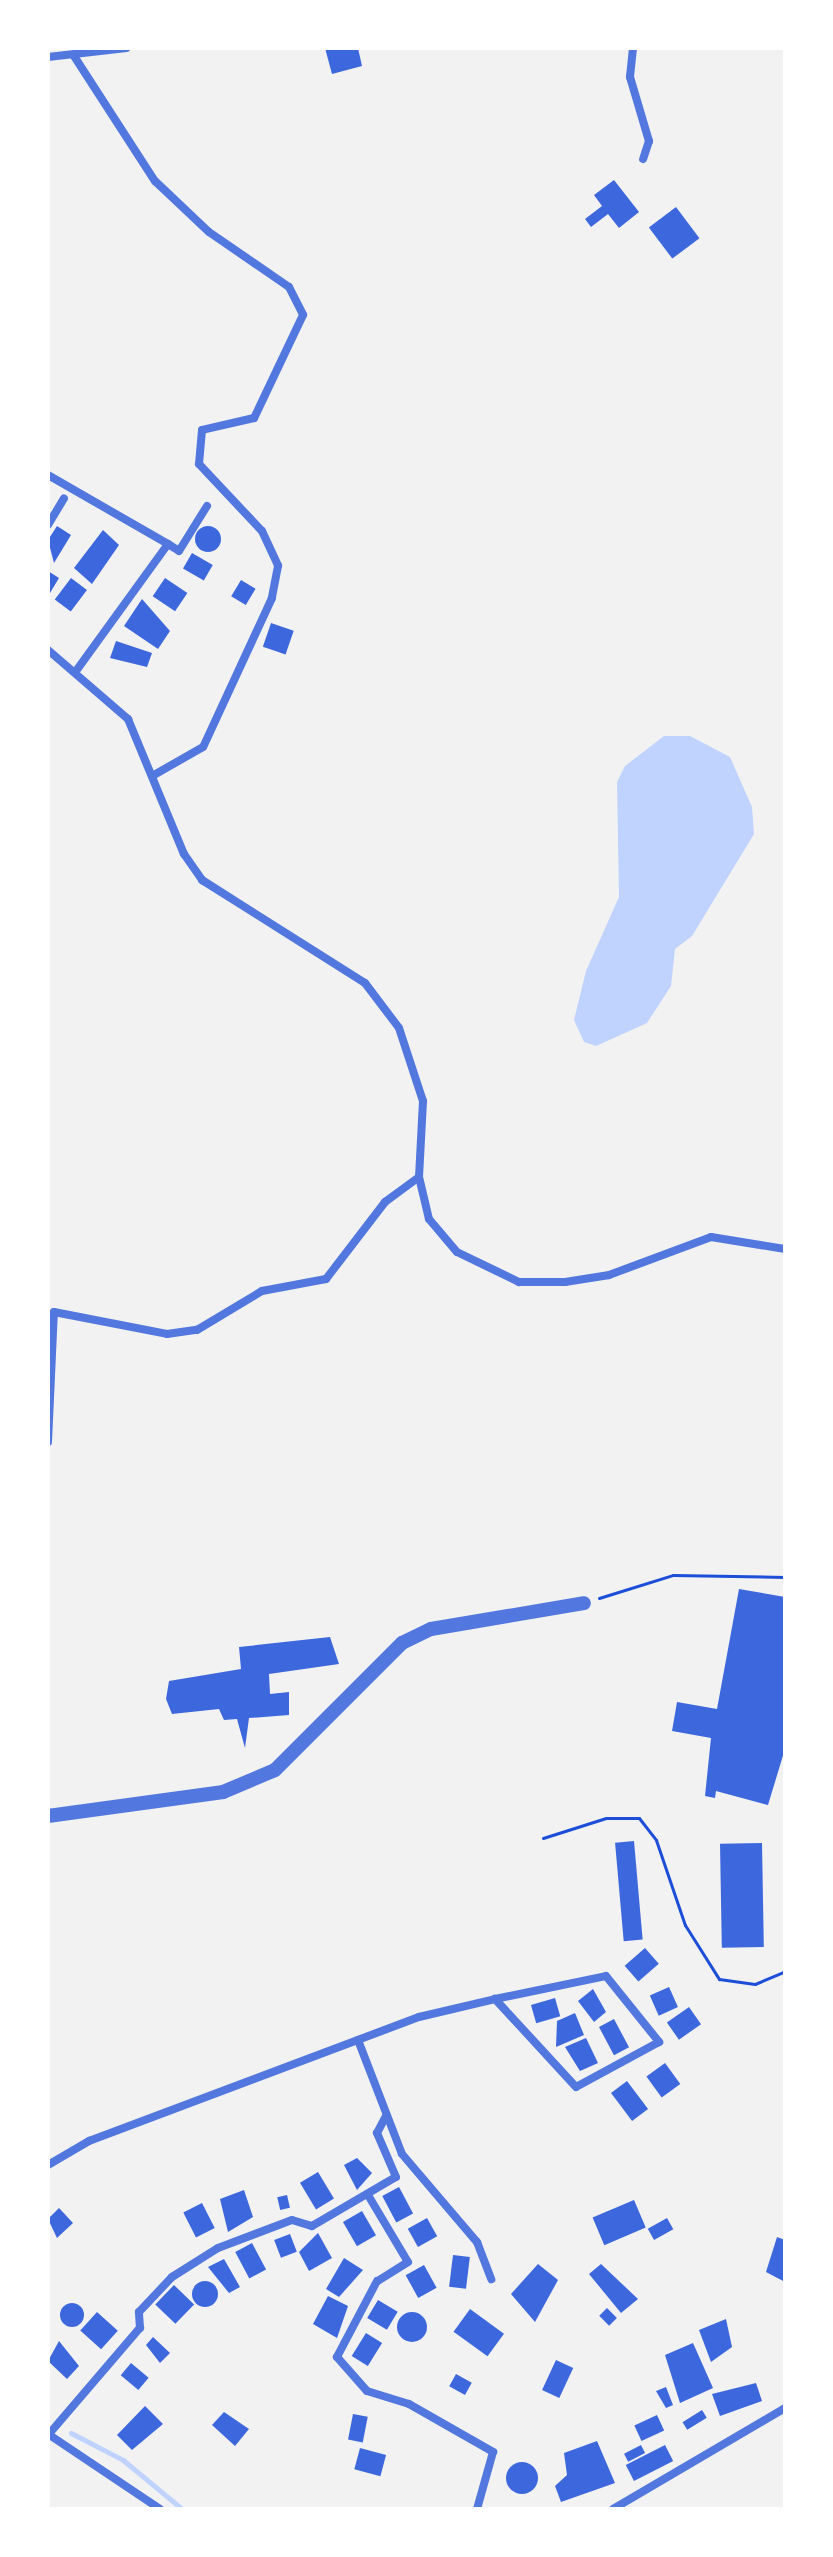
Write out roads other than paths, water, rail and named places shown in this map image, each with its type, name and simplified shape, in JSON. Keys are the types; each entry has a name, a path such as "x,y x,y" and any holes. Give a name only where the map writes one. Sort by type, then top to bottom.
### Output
{"street":[{"path":"48,57 126,48"},
{"path":"633,48 630,77 649,141 643,159"},
{"path":"74,56 155,181 209,232 289,287 303,315 254,418 202,430 199,464 262,531 278,566 272,598 203,747 154,775"},
{"path":"48,475 179,551 207,506"},
{"path":"48,525 64,498"},
{"path":"76,671 168,544"},
{"path":"48,650 128,719 154,775 184,854 202,880 365,983 399,1028 423,1101 419,1177 429,1219 457,1252 519,1282 609,1275 711,1237 785,1249"},
{"path":"48,1442 54,1312 167,1334 197,1330 262,1291 326,1279 385,1202 419,1177"},
{"path":"48,1816 223,1792 275,1770 402,1643 431,1629 584,1603"},
{"path":"48,2165 89,2141 358,2040 495,1999 606,1976 659,2042 576,2087 495,1999"},
{"path":"358,2040 402,2154 477,2242 491,2279"},
{"path":"160,2509 48,2434 140,2328 139,2312 172,2277 218,2248 292,2220 312,2226 396,2177 377,2133 386,2116"},
{"path":"368,2195 408,2262 377,2281 337,2357 367,2391 409,2404 493,2452 477,2509"},
{"path":"613,2509 785,2408"}],"water":[{"path":"664,736 690,736 730,757 752,807 754,834 692,936 675,949 671,986 647,1023 596,1046 584,1042 574,1020 586,971 619,897 617,782 625,766"}],"waterway":[{"path":"71,2433 123,2460 182,2509"}]}
